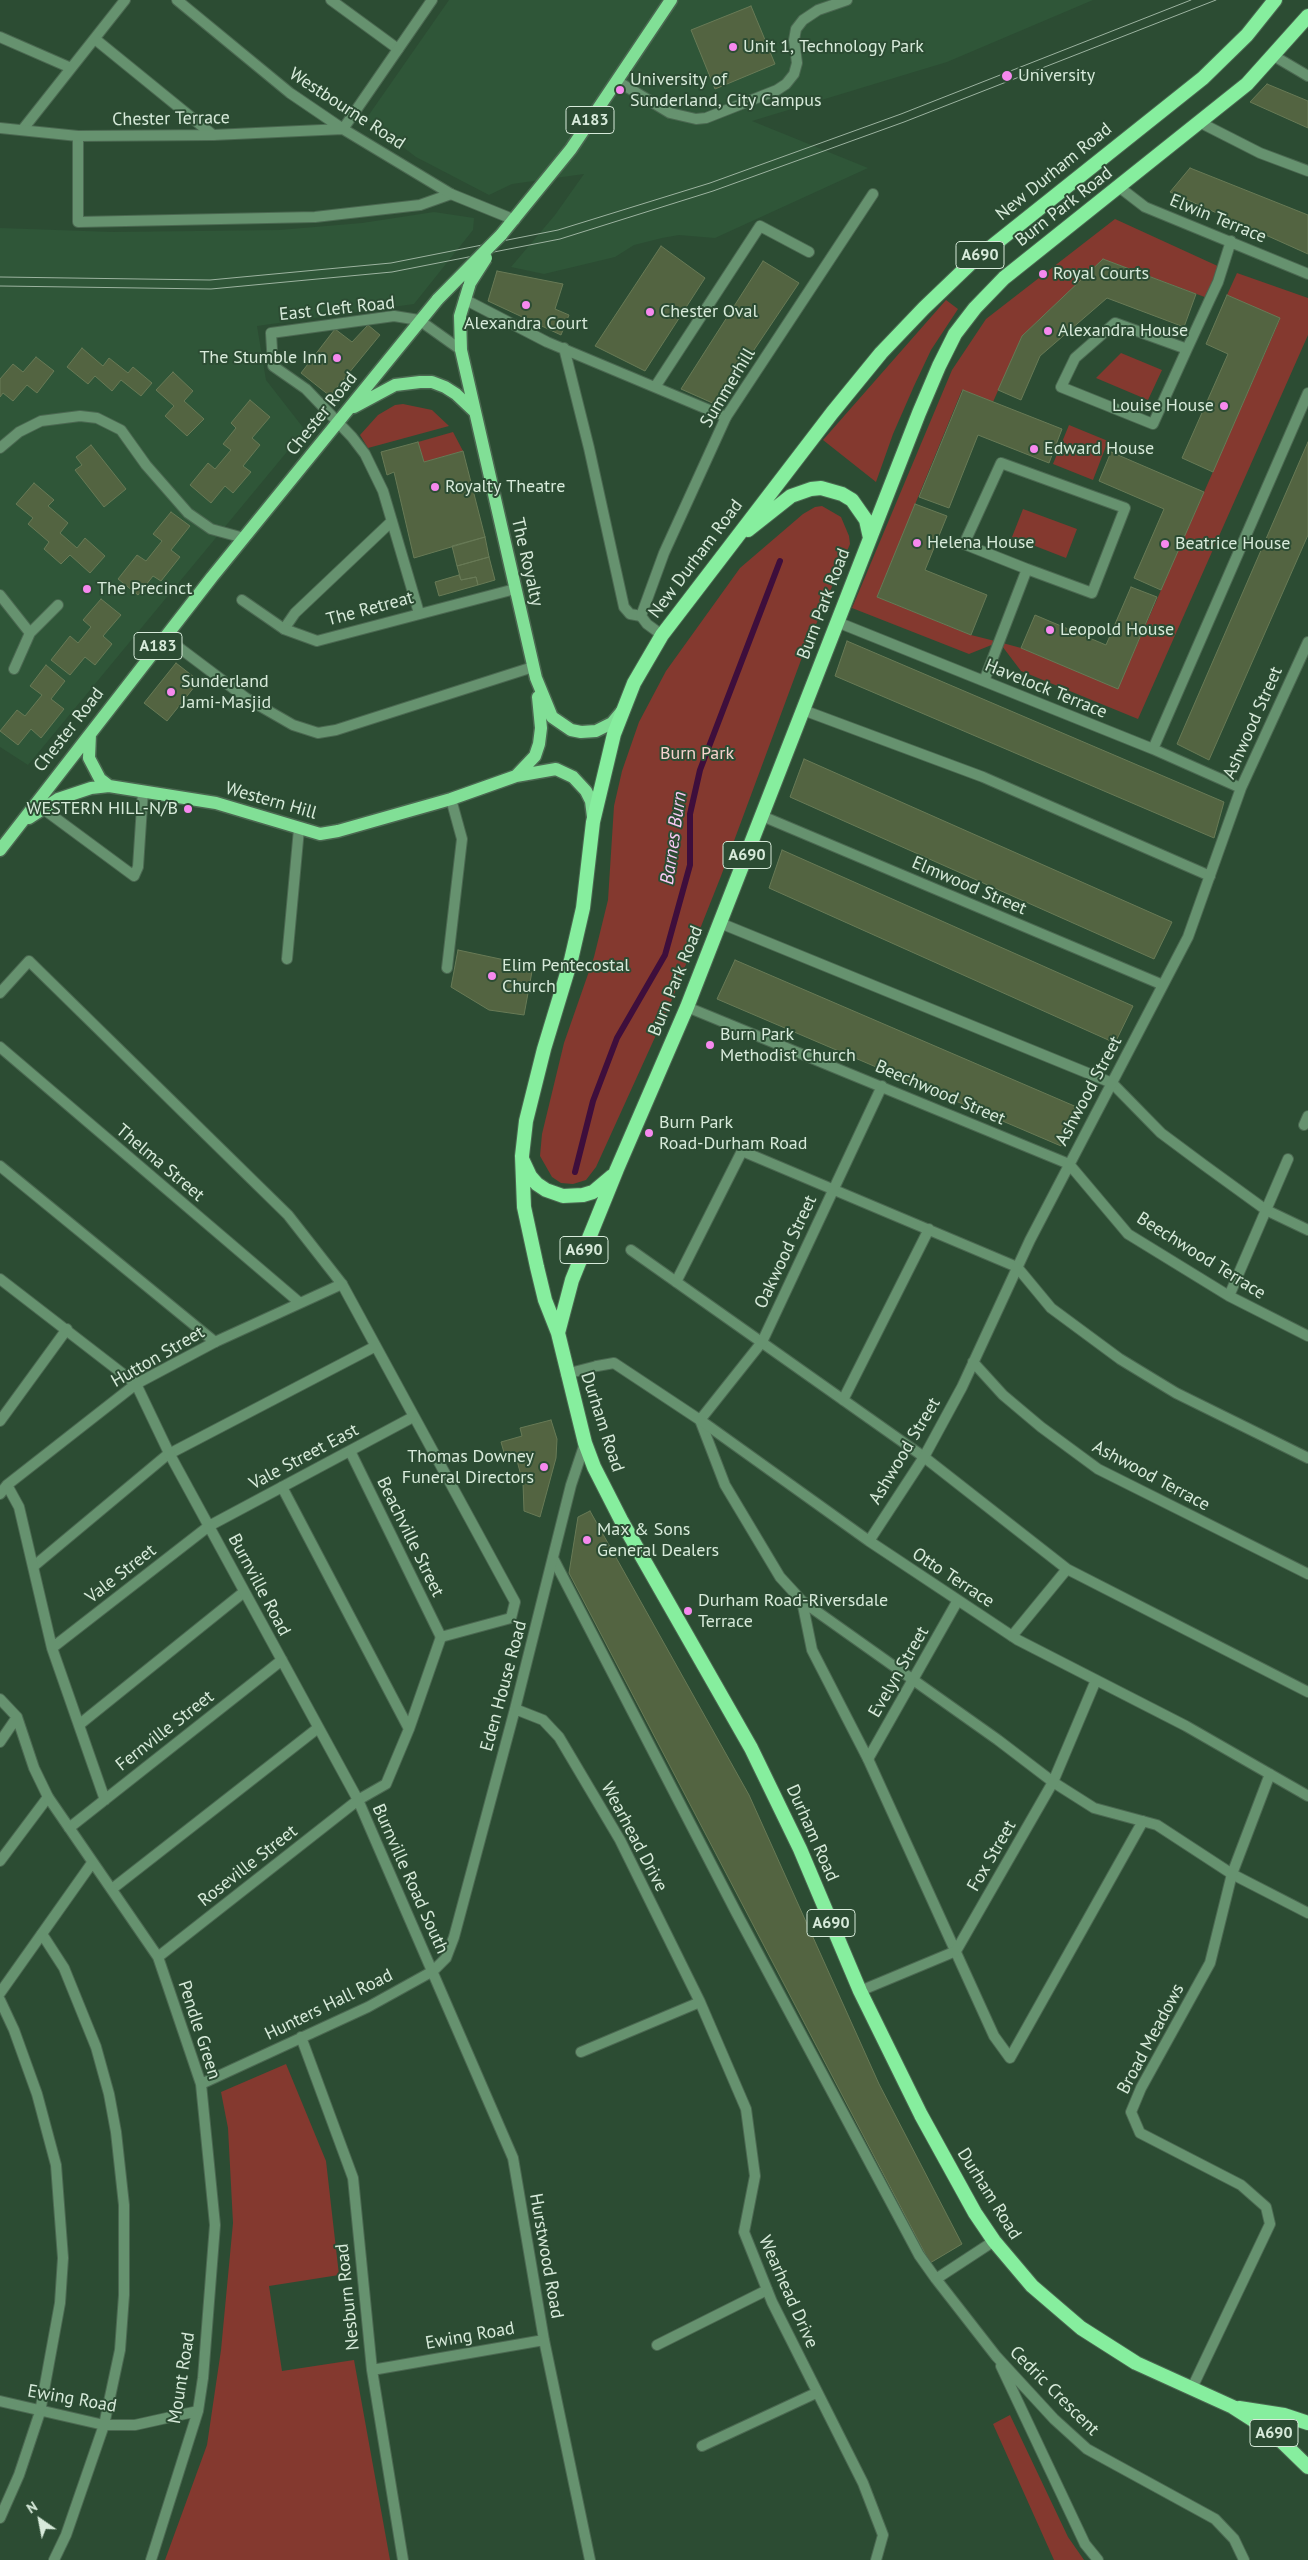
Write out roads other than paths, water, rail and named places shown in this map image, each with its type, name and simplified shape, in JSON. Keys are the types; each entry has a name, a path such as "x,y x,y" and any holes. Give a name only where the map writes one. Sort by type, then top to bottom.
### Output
{"highway":[{"name":"New Durham Road","path":"558,1333 545,1300 524,1207 522,1156 528,1112 544,1049 571,960 583,908 593,822 610,751 623,709 638,675 662,634 726,548 881,353 971,262 1102,156 1204,78 1247,35 1274,1"},
{"name":"Burn Park Road","path":"558,1333 572,1280 616,1169 687,1007 935,374 956,334 975,308 1004,278 1201,123 1246,84 1274,56 1308,17"},
{"name":"A690","path":"726,548 781,503 796,494 811,489 832,490 852,500 866,520 870,538"},
{"name":"A690","path":"522,1156 525,1166 538,1184 546,1190 563,1196 583,1195 593,1192 603,1186 616,1169"},
{"name":"Durham Road","path":"558,1333 566,1374 585,1443 606,1495 751,1748 800,1849 860,1991 920,2115 971,2206 994,2241 1032,2286 1081,2328 1136,2363 1234,2407 1272,2432 1308,2467"},
{"name":"Durham Road","path":"1234,2407 1284,2415 1308,2423"}],"main road":[{"name":"Chester Road","path":"3,847 165,637 419,320 515,220 571,149 671,0"},
{"name":"The Royalty","path":"501,235 470,282 459,324 461,350 534,673 552,717 571,730 589,732 604,728 612,723 623,709"},
{"path":"348,411 384,390 408,382 432,382 445,387 467,402 476,412"},
{"path":"516,776 535,756 539,744 541,728 534,673"},
{"path":"92,730 88,748 89,758 100,779 109,786"},
{"name":"Western Hill","path":"3,847 25,821 42,808 74,793 109,786 216,803 320,834 338,831 451,799 516,776 556,770 573,777 586,791 591,801 593,822"}],"street":[{"path":"23,130 125,0"},
{"name":"Westbourne Road","path":"177,0 290,93 343,129 451,194 515,220"},
{"path":"331,0 398,49"},
{"path":"343,129 432,0"},
{"path":"617,81 670,113 696,119 706,118 777,90 786,84 794,74 797,63 794,40 796,29 803,20 818,10 847,0"},
{"path":"0,37 71,68"},
{"path":"95,39 213,135"},
{"path":"1274,56 1308,76"},
{"path":"1201,123 1260,153 1308,171"},
{"name":"Chester Terrace","path":"0,128 78,136 213,135 343,129"},
{"path":"78,136 78,222 315,217 420,204 451,194"},
{"name":"Elwin Terrace","path":"1120,187 1145,207 1308,274"},
{"name":"Summerhill","path":"641,616 664,553 726,417 873,194"},
{"path":"655,387 760,226 809,252"},
{"path":"1187,349 1115,323 1076,358 1061,387 1153,424 1218,282 1231,241"},
{"path":"464,299 547,342 726,417"},
{"name":"East Cleft Road","path":"338,422 306,389 273,366 271,333 394,316 419,320 461,350"},
{"path":"564,348 589,448 624,607 630,614 641,616 647,624 662,634"},
{"path":"1153,749 1308,392"},
{"path":"0,448 19,432 41,421 80,416 98,418 121,430 146,465 188,514 211,529 244,538"},
{"path":"338,422 365,454 383,490 419,613"},
{"path":"1001,463 1125,508 1092,593 1027,569 964,544 1001,463"},
{"path":"284,629 295,613 392,521"},
{"path":"984,681 1027,569"},
{"name":"The Retreat","path":"242,600 284,629 317,641 516,589"},
{"path":"0,595 30,633"},
{"path":"14,669 30,633 58,605"},
{"name":"Havelock Terrace","path":"837,622 1153,749 1241,788"},
{"path":"165,637 246,698 293,725 318,733 336,730 534,673"},
{"name":"Ashwood Street","path":"869,1541 924,1457 973,1362 1017,1267 1069,1164 1188,937 1241,788 1308,642"},
{"path":"803,710 983,777 1210,876"},
{"path":"42,808 134,876 138,867 143,791"},
{"path":"447,968 462,839 451,799"},
{"name":"Elmwood Street","path":"762,816 1163,985"},
{"path":"288,960 299,829"},
{"path":"720,923 1112,1083 1161,1133 1266,1210 1308,1230"},
{"path":"0,993 29,961 288,1215 342,1284 374,1347 514,1602 511,1618 441,1637"},
{"name":"Beechwood Street","path":"687,1007 1069,1164"},
{"name":"Thelma Street","path":"0,1048 300,1303"},
{"name":"Oakwood Street","path":"700,1420 762,1342 882,1086"},
{"path":"676,1282 742,1151 1017,1267 1051,1308 1120,1359 1176,1393 1308,1458"},
{"path":"1229,1296 1288,1159"},
{"name":"Beechwood Terrace","path":"1069,1164 1128,1234 1229,1296 1308,1336"},
{"path":"0,1166 215,1342"},
{"path":"843,1400 929,1229"},
{"path":"631,1250 924,1457 1067,1569 1308,1692"},
{"path":"0,1279 136,1384"},
{"name":"Hutton Street","path":"0,1494 7,1485 136,1384 215,1342 342,1284"},
{"path":"0,1420 67,1329"},
{"path":"34,1566 169,1453 374,1347"},
{"name":"Ashwood Terrace","path":"973,1362 1003,1395 1040,1427 1098,1469 1308,1574"},
{"name":"Otto Terrace","path":"566,1374 614,1363 700,1420 869,1541 1012,1636 1186,1726 1308,1796"},
{"name":"Burnville Road","path":"136,1384 169,1453 358,1800"},
{"name":"Vale Street East","path":"209,1526 413,1417"},
{"path":"700,1420 725,1485 780,1577 802,1601 1053,1782 1094,1808 1158,1825 1232,1874 1308,1913"},
{"name":"Eden House Road","path":"454,1937 516,1709 552,1558 585,1443"},
{"name":"Beachville Street","path":"350,1451 441,1637"},
{"path":"7,1485 19,1506 52,1648 105,1800"},
{"path":"282,1487 409,1728"},
{"name":"Vale Street","path":"52,1648 209,1526"},
{"name":"Cedric Crescent","path":"552,1558 741,1921 919,2256 996,2356 1054,2419 1087,2449 1216,2519 1234,2539 1244,2560"},
{"path":"1012,1636 1067,1569"},
{"path":"80,1724 244,1592"},
{"name":"Evelyn Street","path":"868,1759 958,1600"},
{"path":"802,1601 812,1650 868,1759 994,2036 1010,2058 1143,1821"},
{"name":"Roseville Street","path":"158,1957 358,1800 386,1784 409,1728 441,1637"},
{"name":"Fernville Street","path":"69,1828 282,1660"},
{"name":"Fox Street","path":"956,1952 1053,1782 1096,1680"},
{"path":"0,1699 17,1717 0,1742"},
{"name":"Wearhead Drive","path":"516,1709 543,1720 559,1737 620,1840 700,2002 746,2109 756,2176 744,2232 767,2290 816,2393 863,2483 883,2535 877,2560"},
{"name":"Pendle Green","path":"17,1717 34,1768 48,1797 158,1957 201,2084 215,2225"},
{"path":"112,1889 318,1728"},
{"name":"Broad Meadows","path":"1192,2388 1270,2224 1266,2207 1241,2185 1140,2134 1131,2112 1141,2088 1210,1963 1232,1874 1270,1774"},
{"path":"0,1861 48,1797"},
{"name":"Burnville Road South","path":"358,1800 433,1971"},
{"path":"0,1993 92,1863"},
{"path":"42,1934 64,1968 96,2047 109,2094 116,2132 124,2204 124,2295 120,2350 104,2425 66,2535 54,2560"},
{"name":"Hunters Hall Road","path":"201,2084 368,2007 433,1971 446,1958 454,1937"},
{"path":"860,1991 956,1952"},
{"name":"Hurstwood Road","path":"433,1971 513,2158 544,2340 590,2560"},
{"path":"0,2000 14,2030 37,2094 56,2165 63,2258 60,2303 40,2412 19,2475 0,2518"},
{"path":"581,2052 700,2002"},
{"name":"Nesburn Road","path":"301,2037 353,2178 372,2370 403,2560"},
{"name":"Mount Road","path":"151,2560 198,2410 203,2378 215,2225"},
{"path":"936,2279 994,2241"},
{"path":"657,2345 767,2290"},
{"name":"Ewing Road","path":"372,2370 544,2340"},
{"path":"996,2356 1085,2544 1098,2560"},
{"path":"702,2446 816,2393"},
{"name":"Ewing Road","path":"0,2401 40,2412 104,2425 135,2425 198,2410"}],"waterway":[{"name":"Barnes Burn","path":"575,1172 593,1101 617,1038 665,955 690,865 690,814 700,770 780,561"}],"tram line":[{"path":"0,277 210,280 391,263 558,230 710,183 901,114 1191,0"},
{"path":"0,286 211,289 392,272 560,239 713,191 904,122 1216,0"}],"place":[{"name":"Unit 1, Technology Park","path":"733,47"},
{"name":"University","path":"1007,76"},
{"name":"University of Sunderland, City Campus","path":"620,90"},
{"name":"Royal Courts","path":"1043,274"},
{"name":"Alexandra Court","path":"526,305"},
{"name":"Chester Oval","path":"650,312"},
{"name":"Alexandra House","path":"1048,331"},
{"name":"The Stumble Inn","path":"337,358"},
{"name":"Louise House","path":"1224,406"},
{"name":"Edward House","path":"1034,449"},
{"name":"Royalty Theatre","path":"435,487"},
{"name":"Helena House","path":"917,543"},
{"name":"Beatrice House","path":"1165,544"},
{"name":"The Precinct","path":"87,589"},
{"name":"Leopold House","path":"1050,630"},
{"name":"Sunderland Jami-Masjid","path":"171,692"},
{"name":"WESTERN HILL-N/B","path":"188,809"},
{"name":"Elim Pentecostal Church","path":"492,976"},
{"name":"Burn Park Methodist Church","path":"710,1045"},
{"name":"Burn Park Road-Durham Road","path":"649,1133"},
{"name":"Thomas Downey Funeral Directors","path":"544,1467"},
{"name":"Max & Sons General Dealers","path":"587,1540"},
{"name":"Durham Road-Riversdale Terrace","path":"688,1611"}],"park label":[{"name":"Burn Park","path":"697,754"}]}
